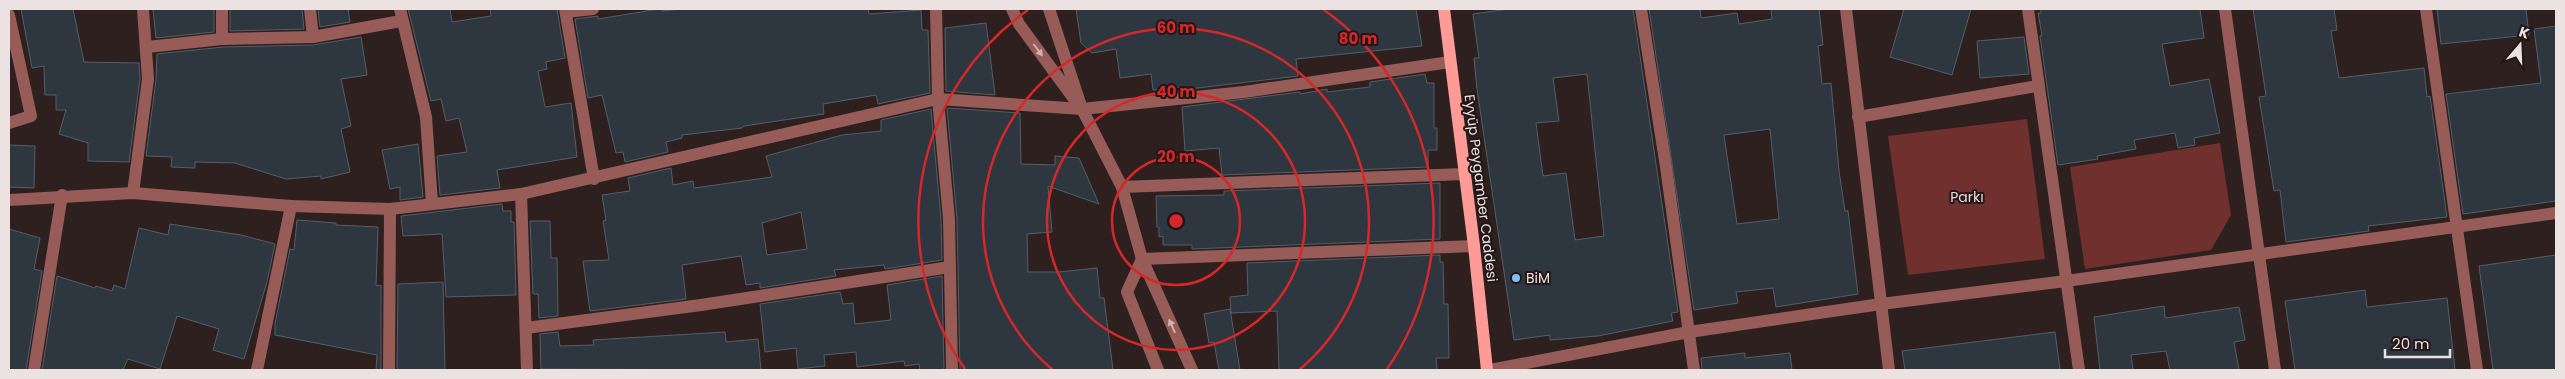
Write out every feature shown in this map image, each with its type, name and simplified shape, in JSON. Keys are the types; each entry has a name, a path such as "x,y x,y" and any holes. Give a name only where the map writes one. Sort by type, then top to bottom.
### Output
{"main road":[{"name":"Eyyüp Peygamber Caddesi","path":"1444,9 1488,370"}],"street":[{"path":"134,193 148,79 143,9"},
{"path":"222,9 222,39"},
{"path":"310,9 313,37"},
{"path":"593,9 566,10 594,179"},
{"path":"936,9 938,99 949,219 952,370"},
{"path":"1012,9 1018,24 1082,109"},
{"path":"1049,9 1082,109 1122,187 1142,259 1192,370"},
{"path":"1640,9 1666,167 1694,370"},
{"path":"1846,9 1889,370"},
{"path":"2028,9 2037,86 2079,370"},
{"path":"2225,9 2275,370"},
{"path":"2426,9 2477,370"},
{"path":"9,15 31,116 9,123"},
{"path":"147,47 222,39 313,37 400,15 426,117 432,204"},
{"path":"9,200 62,195 134,193 291,206 390,209 521,194 594,179 938,99 1082,109 1244,92 1450,62"},
{"path":"1858,117 2037,86"},
{"path":"1122,187 1464,174"},
{"path":"521,194 527,370"},
{"path":"34,370 62,195"},
{"path":"257,370 291,206"},
{"path":"389,370 390,209"},
{"path":"1488,370 1689,332 1881,304 2066,281 2556,213"},
{"path":"1142,259 1474,246"},
{"path":"1142,259 1127,292 1158,370"},
{"path":"526,328 701,305 950,267"}],"green space":[{"name":"Parkı","path":"2027,119 2045,259 1908,275 1888,136"},
{"path":"2220,143 2231,215 2211,250 2085,269 2070,167"}],"building":[{"path":"21,9 73,9 84,62 139,63 140,79 129,162 88,161 88,143 59,134 66,110 56,110 56,95 45,95 44,66 32,68"},
{"path":"153,9 214,9 214,32 156,38"},
{"path":"230,9 302,9 304,29 230,31"},
{"path":"318,9 348,9 350,22 320,27"},
{"path":"408,9 450,9 452,22 491,16 490,9 557,9 565,58 546,62 547,69 538,71 545,107 571,103 577,157 497,170 500,188 440,195 437,156 467,152 459,118 446,121 441,99 431,101"},
{"path":"662,9 662,11 682,9 868,9 869,14 921,10 922,30 928,30 930,93 878,104 876,95 823,104 824,114 744,126 742,128 682,135 682,138 666,142 668,152 625,162 623,152 616,153 602,95 588,98 575,19 598,16 598,19"},
{"path":"1076,9 1416,9 1422,46 1296,59 1298,76 1181,90 1180,87 1153,90 1151,74 1120,78 1116,49 1092,53 1081,43"},
{"path":"1509,9 1633,9 1678,312 1671,313 1673,321 1598,336 1550,340 1550,335 1514,340 1477,89 1474,58 1479,58 1473,14","holes":["1587,74 1604,236 1575,240 1566,173 1543,176 1536,123 1559,121 1553,78"]},
{"path":"1649,9 1700,9 1701,18 1737,13 1739,24 1772,19 1771,9 1819,9 1823,45 1818,46 1822,84 1831,83 1839,171 1845,211 1848,211 1858,294 1776,307 1773,288 1736,292 1738,303 1694,310","holes":["1770,129 1779,219 1737,224 1724,135"]},
{"path":"1904,9 1971,9 1952,75 1890,57"},
{"path":"2041,9 2200,9 2204,38 2162,44 2170,86 2209,79 2220,133 2194,138 2195,145 2178,148 2175,133 2134,140 2136,149 2097,156 2098,159 2058,165 2040,36 2042,35 2038,13 2041,13"},
{"path":"2253,9 2334,9 2337,30 2331,31 2339,78 2424,68 2427,97 2430,96 2447,217 2368,226 2369,231 2286,242 2280,190 2274,191 2259,97 2266,96"},
{"path":"2437,9 2526,9 2529,35 2441,44"},
{"path":"986,23 995,95 946,91 945,28"},
{"path":"2556,26 2556,201 2463,214 2446,94 2541,83 2534,29"},
{"path":"361,37 367,75 341,79 351,126 341,129 350,172 321,179 321,176 286,179 235,163 195,162 195,168 171,167 172,157 146,156 156,80 157,54 223,47 313,45"},
{"path":"2024,37 2029,74 1980,78 1977,41"},
{"path":"1425,74 1427,83 1434,83 1434,128 1437,128 1437,150 1428,150 1428,167 1222,175 1219,148 1185,151 1182,107 1300,92 1300,94 1327,89 1327,92 1370,87 1370,82"},
{"path":"947,108 1020,113 1021,164 1055,165 1055,156 1079,158 1099,204 1048,186 1052,232 1027,234 1028,272 1059,272 1097,268 1100,298 1104,298 1113,370 960,370 957,219"},
{"path":"931,109 941,219 942,260 885,269 884,265 834,270 836,276 760,288 760,283 746,285 741,256 682,265 686,299 590,311 583,261 609,260 603,221 606,220 602,195 630,191 628,178 671,168 673,185 693,181 694,188 772,177 766,156 842,135 881,131 881,120","holes":["801,212 807,249 767,255 762,223"]},
{"path":"418,144 423,197 400,200 400,187 390,189 382,150"},
{"path":"9,145 35,146 34,188 9,187"},
{"path":"1440,183 1440,239 1192,249 1192,245 1163,245 1163,236 1159,237 1159,227 1157,227 1156,196 1224,195 1224,191"},
{"path":"502,204 503,211 511,211 511,222 514,222 516,295 446,297 442,234 403,236 401,216"},
{"path":"297,220 336,223 336,225 378,227 376,286 381,285 381,370 376,370 377,355 275,335 275,324 290,249 294,250"},
{"path":"530,221 550,221 551,258 557,258 558,316 539,318 538,294 533,294"},
{"path":"170,224 241,235 275,244 267,282 244,359 213,350 219,329 177,316 160,369 128,359 123,370 42,370 57,276 95,288 96,286 112,291 114,285 125,289 139,228 168,235"},
{"path":"9,229 40,238 34,269 42,271 26,370 9,370"},
{"path":"1440,255 1440,262 1443,262 1444,304 1448,304 1449,358 1436,358 1437,370 1279,370 1277,311 1231,313 1230,297 1248,295 1247,263"},
{"path":"2556,255 2556,370 2493,370 2479,266"},
{"path":"942,276 944,370 920,370 919,364 905,366 904,361 857,367 856,352 824,355 825,366 798,369 796,348 765,352 760,304 840,292 843,304 853,303 855,324 891,320 887,285"},
{"path":"443,282 445,370 397,370 398,284"},
{"path":"2365,290 2367,307 2447,298 2455,370 2295,370 2285,301"},
{"path":"2164,306 2165,318 2239,307 2245,340 2234,342 2239,370 2170,370 2166,351 2131,355 2133,370 2100,370 2094,317"},
{"path":"1230,309 1240,370 1219,370 1214,342 1209,343 1204,314"},
{"path":"558,332 560,346 594,345 593,340 725,332 726,342 758,339 761,370 541,369 540,334"},
{"path":"2055,332 2060,370 1905,370 1902,351"},
{"path":"1745,353 1745,358 1790,353 1792,370 1702,370 1701,358"}],"place":[{"name":"BiM","path":"1516,278"}]}
